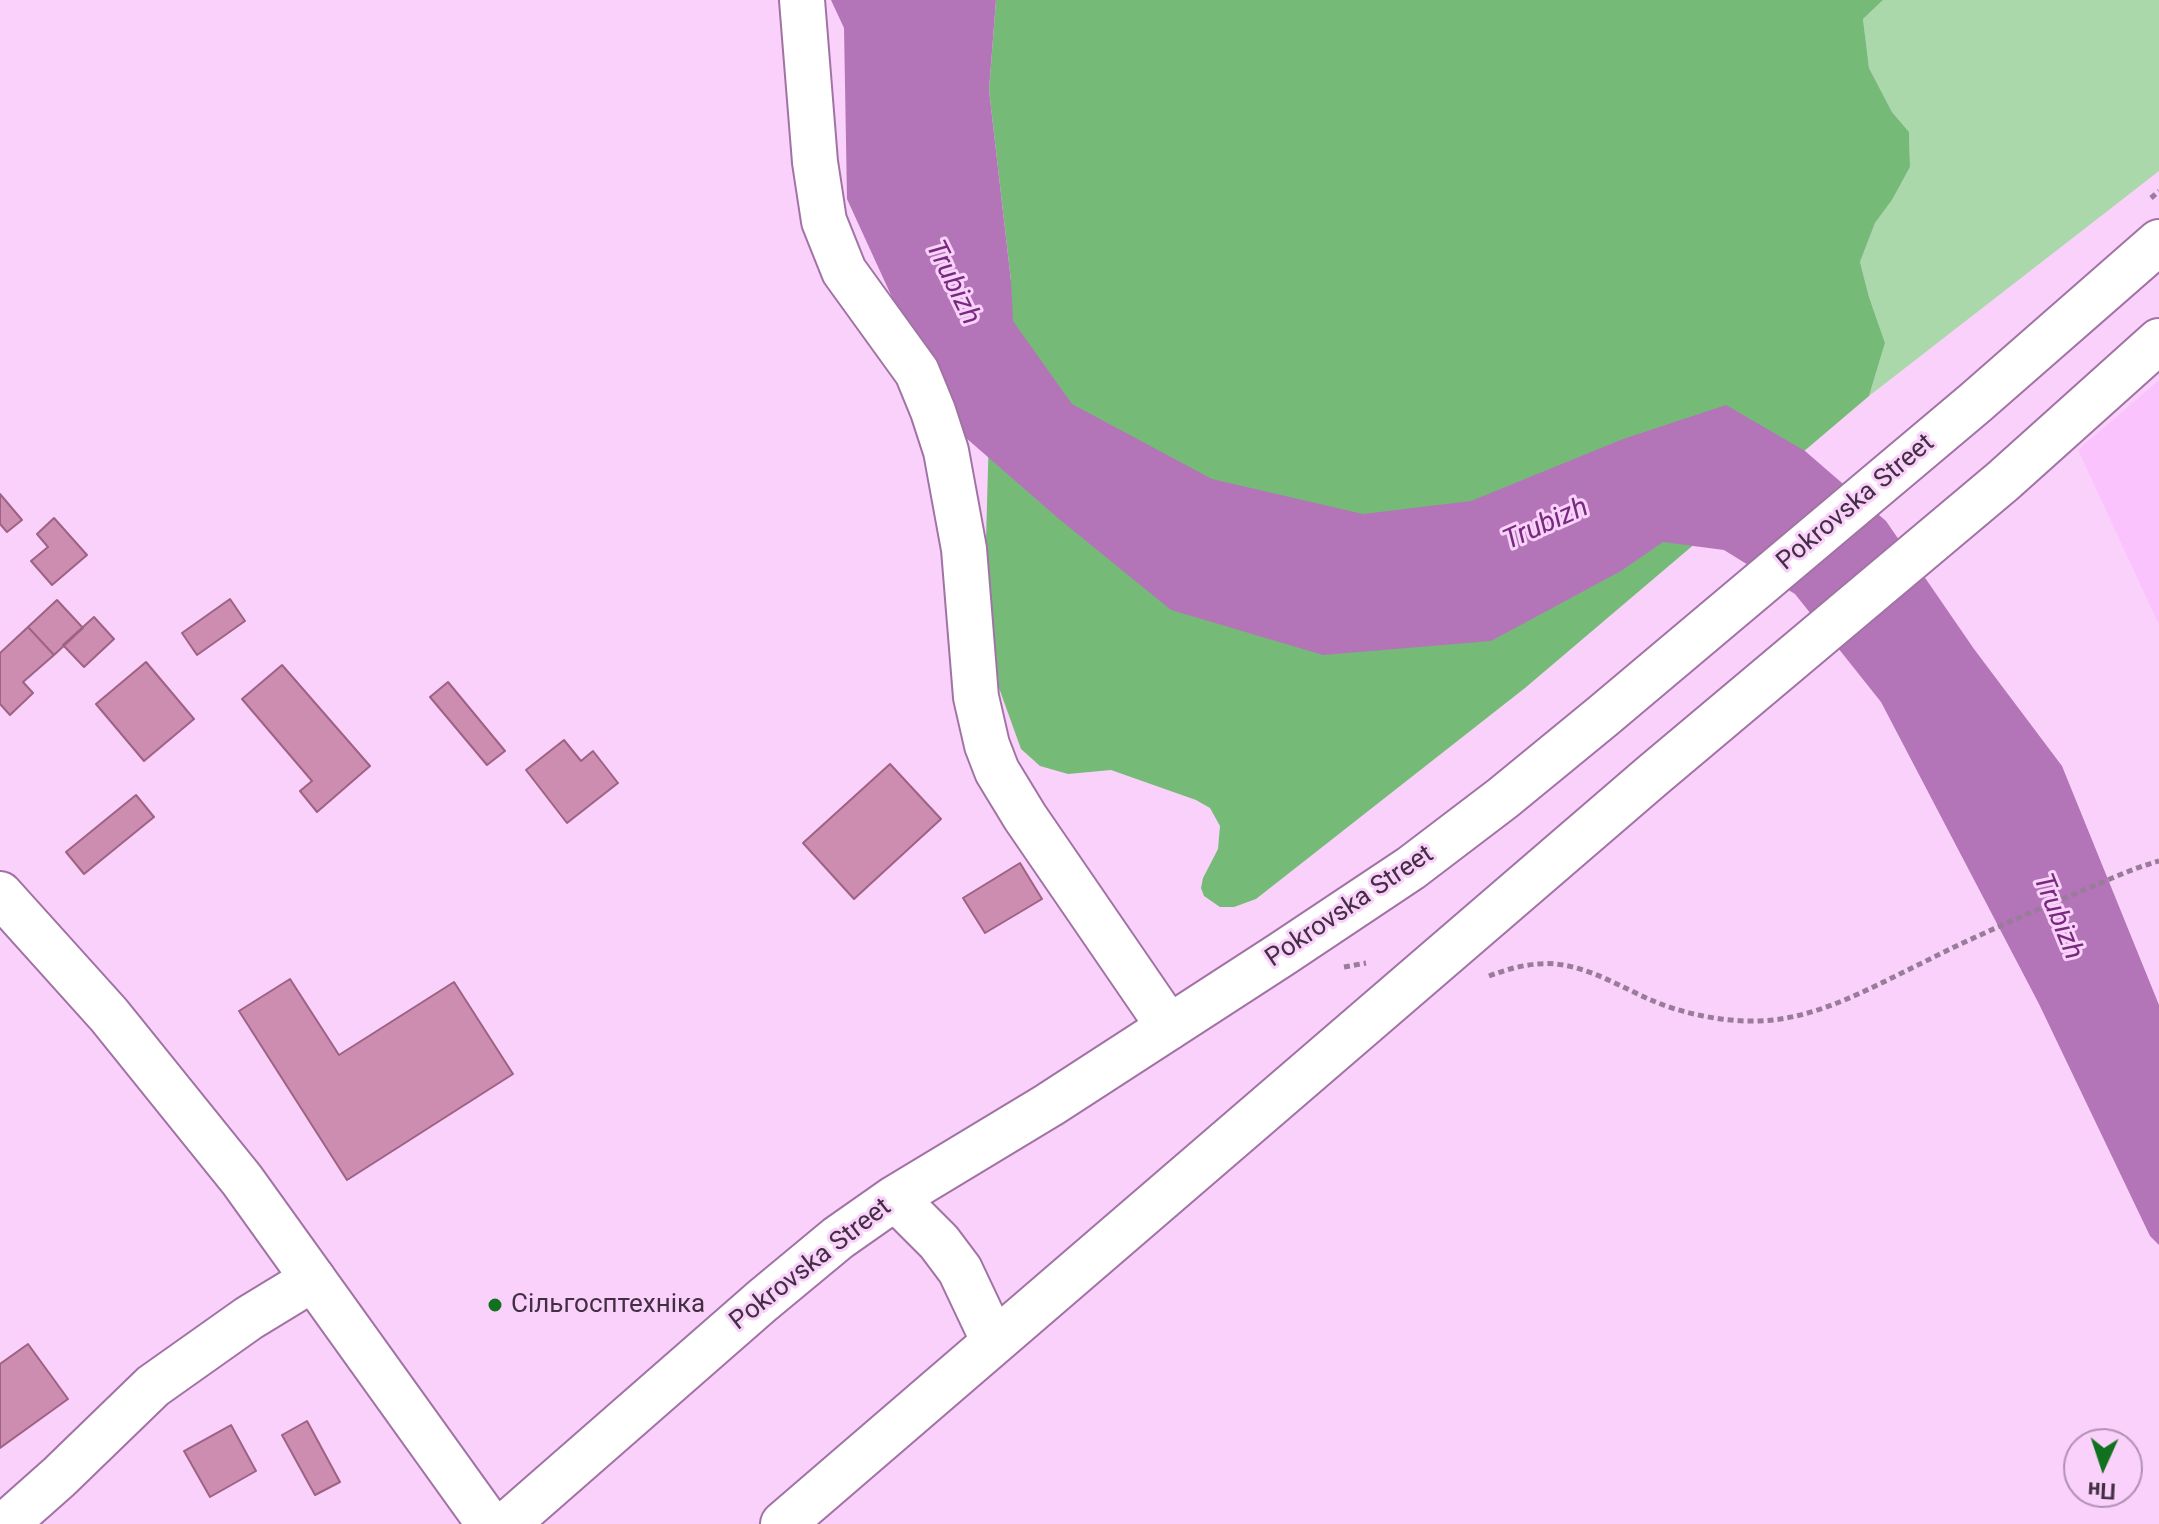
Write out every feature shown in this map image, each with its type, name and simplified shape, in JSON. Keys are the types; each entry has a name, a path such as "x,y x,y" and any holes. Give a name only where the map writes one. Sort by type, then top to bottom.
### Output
{"main road":[{"path":"802,0 815,162 824,221 844,271 917,372 946,451 964,549 976,697 987,745 997,771 1025,817 1169,1027"},
{"name":"Pokrovska Street","path":"507,1524 838,1238 895,1198 1049,1105 1282,954 1422,859 1503,798 1975,403 2159,242"},
{"path":"783,1524 1652,776 2003,481 2159,341"},
{"path":"0,894 109,1015 242,1180 489,1524"},
{"path":"895,1198 939,1242 960,1270 994,1342"},
{"path":"6,1524 153,1386 249,1318 313,1279"}],"path":[{"path":"1487,976 1525,966 1554,964 1574,967 1655,1002 1707,1016 1754,1021 1795,1016 1862,992 1990,929 2159,861"},
{"path":"1282,954 1317,968 1391,963 1421,974"}],"shaded area":[{"path":"2159,380 2159,625 2078,450"}],"green space":[{"path":"996,0 1883,0 1863,19 1869,68 1892,112 1909,132 1910,167 1875,223 1860,262 1885,343 1869,396 1525,688 1256,899 1234,907 1220,907 1204,896 1201,888 1218,849 1220,826 1210,808 1196,800 1111,770 1068,774 1040,766 1021,749 999,688 986,540 989,432 1011,281 989,90"},
{"path":"1883,0 2159,0 2159,171 1869,396 1885,343 1860,262 1875,223 1910,167 1909,132 1892,112 1869,68 1863,19"}],"water":[{"name":"Trubizh","path":"831,0 996,0 989,90 1013,321 1072,404 1212,479 1363,514 1471,501 1623,439 1726,405 1805,451 1886,521 1974,649 2062,766 2159,1005 2159,1245 2150,1236 2039,1004 1881,702 1795,594 1724,550 1663,542 1621,571 1491,641 1323,655 1171,610 1059,519 950,424 847,199 844,28"}],"building":[{"path":"0,494 22,520 7,532 0,524"},
{"path":"54,518 87,555 52,585 31,561 48,547 37,534"},
{"path":"230,599 245,621 197,655 182,633"},
{"path":"57,600 83,628 54,655 28,627"},
{"path":"94,617 114,639 84,667 63,645"},
{"path":"28,627 54,655 23,682 33,693 10,715 0,704 0,653"},
{"path":"146,662 194,719 144,761 96,704"},
{"path":"282,665 370,766 317,812 300,791 312,781 242,699"},
{"path":"448,682 505,751 487,765 430,697"},
{"path":"564,740 581,761 593,751 618,783 567,823 526,770"},
{"path":"890,764 941,819 854,899 803,843"},
{"path":"136,795 154,817 84,874 66,852"},
{"path":"1020,863 1042,899 985,933 963,898"},
{"path":"290,979 339,1055 454,982 513,1074 347,1180 239,1011"},
{"path":"28,1344 68,1399 0,1448 0,1364"},
{"path":"307,1421 340,1482 315,1495 282,1435"},
{"path":"231,1425 256,1471 210,1497 184,1451"}],"place":[{"name":"Сільгосптехніка","path":"495,1305"}]}
